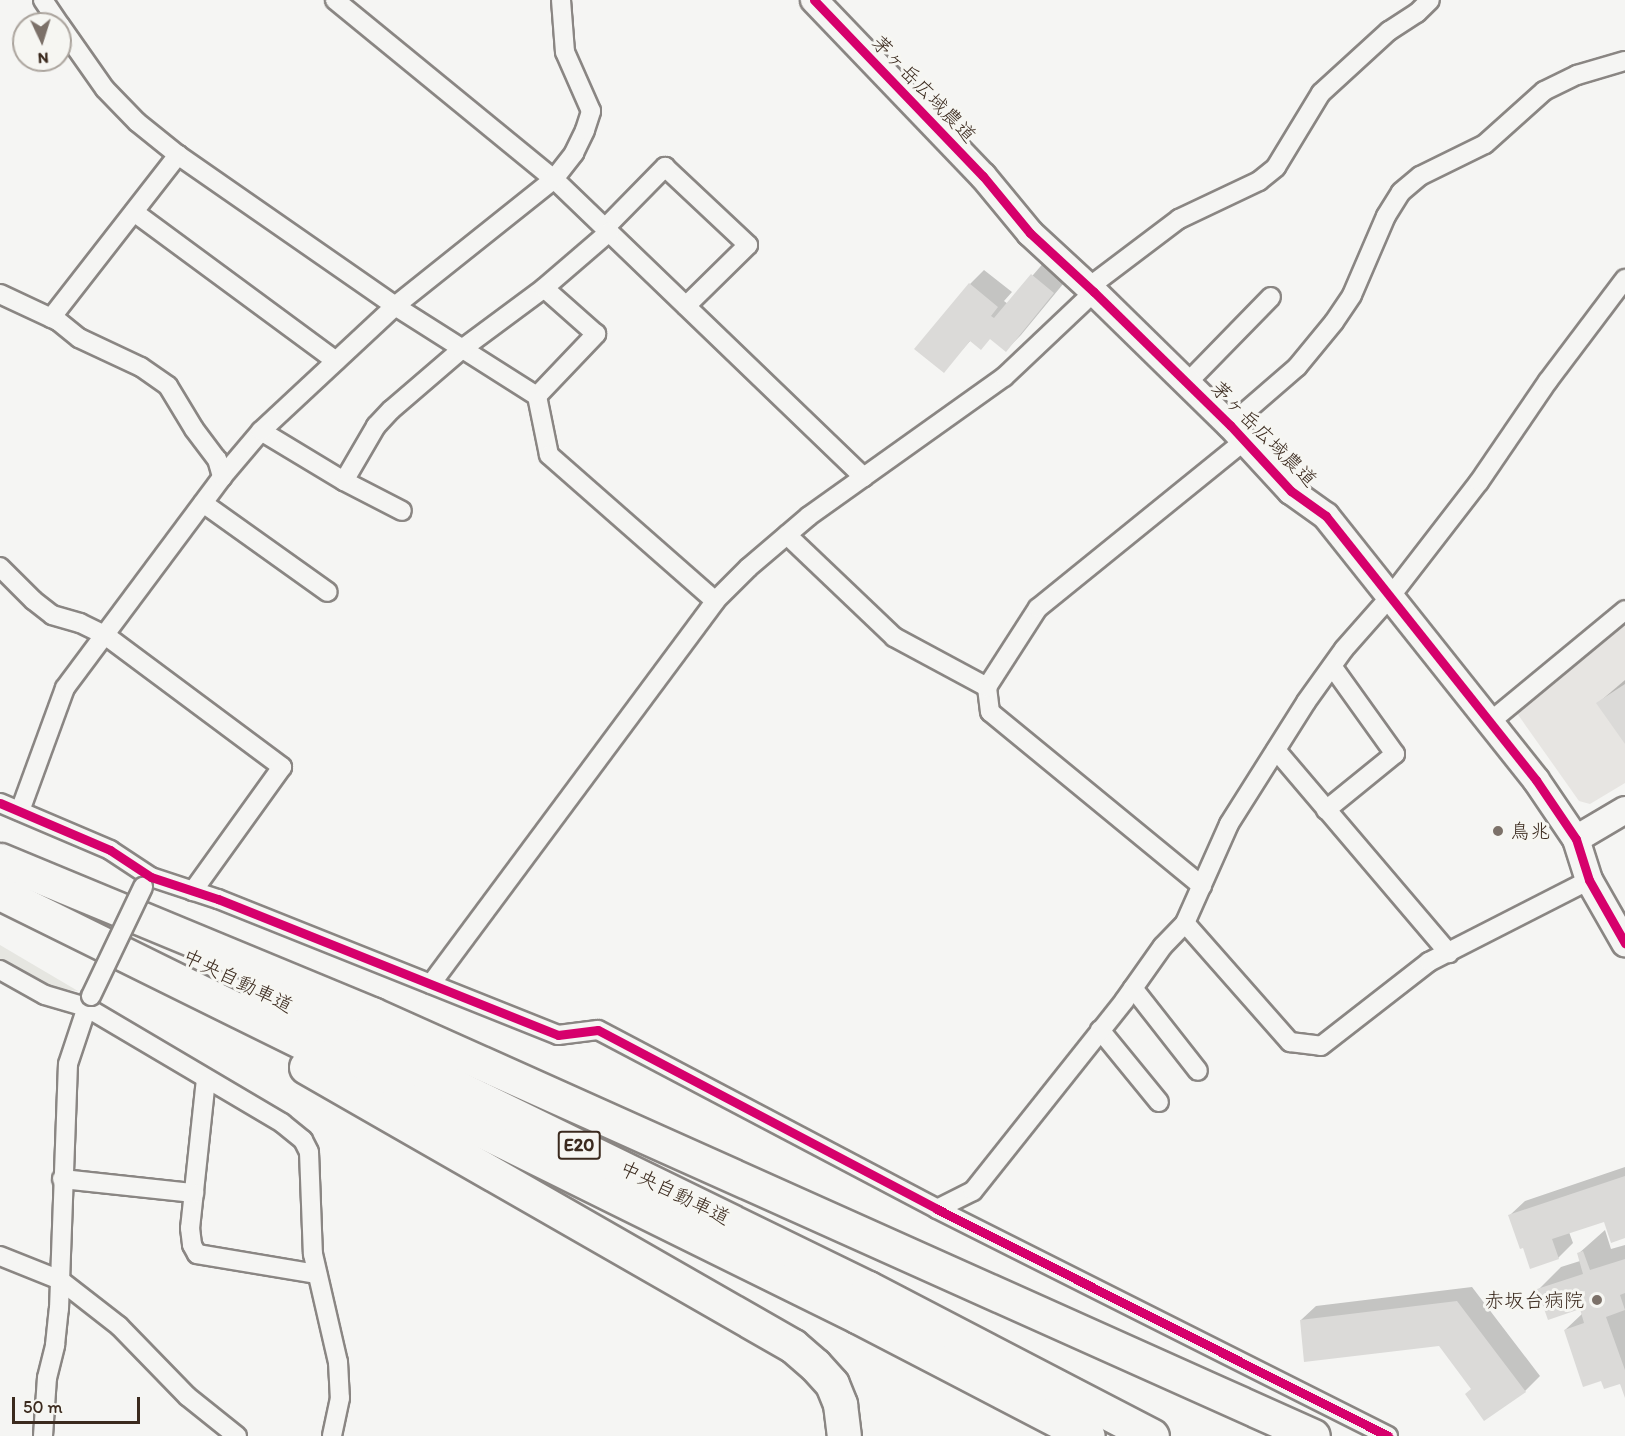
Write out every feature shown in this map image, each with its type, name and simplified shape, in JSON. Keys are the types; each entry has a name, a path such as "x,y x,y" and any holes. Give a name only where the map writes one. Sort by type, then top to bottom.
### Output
{"highway":[{"name":"中央自動車道","path":"0,862 858,1283 1152,1436"},
{"path":"0,862 372,1014 1313,1436"},
{"name":"中央自動車道","path":"6,896 836,1305 1088,1436"},
{"path":"6,896 168,992 331,1080 792,1346 815,1365 832,1384 840,1404 844,1436"}],"street":[{"path":"20,811 65,688 222,477 261,431 336,360 395,306 554,179 574,153 591,111 565,52 561,0"},
{"name":"茅ヶ岳広域農道","path":"814,0 983,176 1030,233 1092,289 1188,383 1291,491 1326,516 1536,780 1576,839 1589,880 1625,943"},
{"path":"431,984 715,601 748,568 787,535 864,477 1004,377 1092,289 1179,219 1259,181 1276,167 1321,93 1389,31 1417,13 1430,0"},
{"path":"342,2 554,179 864,477"},
{"path":"72,41 105,88 137,122 178,155 395,306 537,396 549,455 715,601"},
{"path":"1202,886 990,712 987,687 1038,608 1237,433 1297,367 1334,322 1352,295 1386,216 1401,192 1420,176 1485,144 1544,91 1577,75 1625,61"},
{"path":"51,318 178,155"},
{"path":"344,481 376,426 391,410 462,349 544,288 607,230 666,167 748,245 686,306"},
{"path":"134,212 336,360"},
{"path":"937,1209 973,1191 1133,988 1162,946 1185,923 1228,824 1332,666 1390,597 1479,482 1548,381 1625,279"},
{"path":"537,396 596,334 544,288"},
{"path":"0,294 51,318 79,338 141,367 168,386 194,429 217,459 222,477"},
{"path":"1188,383 1271,297"},
{"path":"261,431 344,481 402,511"},
{"path":"203,503 328,592"},
{"path":"787,535 894,637 987,687"},
{"path":"0,567 33,600 52,615 81,623 105,635 282,767 193,891"},
{"path":"1491,721 1625,610"},
{"path":"1326,810 1395,754 1332,666"},
{"path":"1276,750 1449,953"},
{"path":"0,803 110,850 147,882 193,891 558,1035 598,1030 937,1209 1388,1436"},
{"path":"1576,839 1625,810"},
{"path":"1185,923 1290,1042 1321,1046 1430,962 1589,880"},
{"path":"43,1436 47,1378 55,1345 60,1280 68,1064 88,1001 147,882"},
{"path":"0,970 45,995 88,1001 206,1079 282,1123 303,1140 309,1152 313,1254 338,1362 340,1398 332,1436"},
{"path":"1133,988 1198,1071"},
{"path":"1100,1030 1159,1102"},
{"path":"206,1079 190,1228 192,1245 197,1254 318,1274"},
{"path":"62,1179 194,1192"},
{"path":"0,1256 60,1280 119,1326 188,1396 237,1436"}],"shaded area":[{"path":"1625,619 1625,783 1590,804 1579,801 1514,709"},
{"path":"0,945 78,991 42,987 0,963"}],"building":[{"path":"1031,274 1054,293 1006,352 990,339 981,350 970,341 944,373 914,349 969,283 998,307 991,316 994,318"},
{"path":"1625,684 1625,744 1596,703"},
{"path":"1625,1176 1625,1238 1611,1243 1604,1222 1552,1239 1559,1259 1530,1269 1508,1215"},
{"path":"1583,1251 1590,1270 1625,1259 1625,1293 1620,1295 1625,1310 1606,1317 1625,1370 1625,1398 1620,1384 1604,1389 1601,1381 1583,1387 1564,1330 1584,1323 1580,1309 1548,1320 1537,1289 1583,1274 1577,1253"},
{"path":"1457,1301 1526,1392 1484,1421 1465,1394 1471,1389 1439,1346 1304,1362 1300,1320"}],"cycle path":[{"path":"814,0 983,176 1030,233 1230,425 1291,491 1326,516 1536,780 1576,839 1589,880 1625,943"},
{"path":"0,803 110,850 151,877 218,899 558,1035 598,1030 937,1209 1388,1436"}],"place":[{"name":"鳥兆","path":"1498,831"},
{"name":"赤坂台病院","path":"1597,1300"}]}
